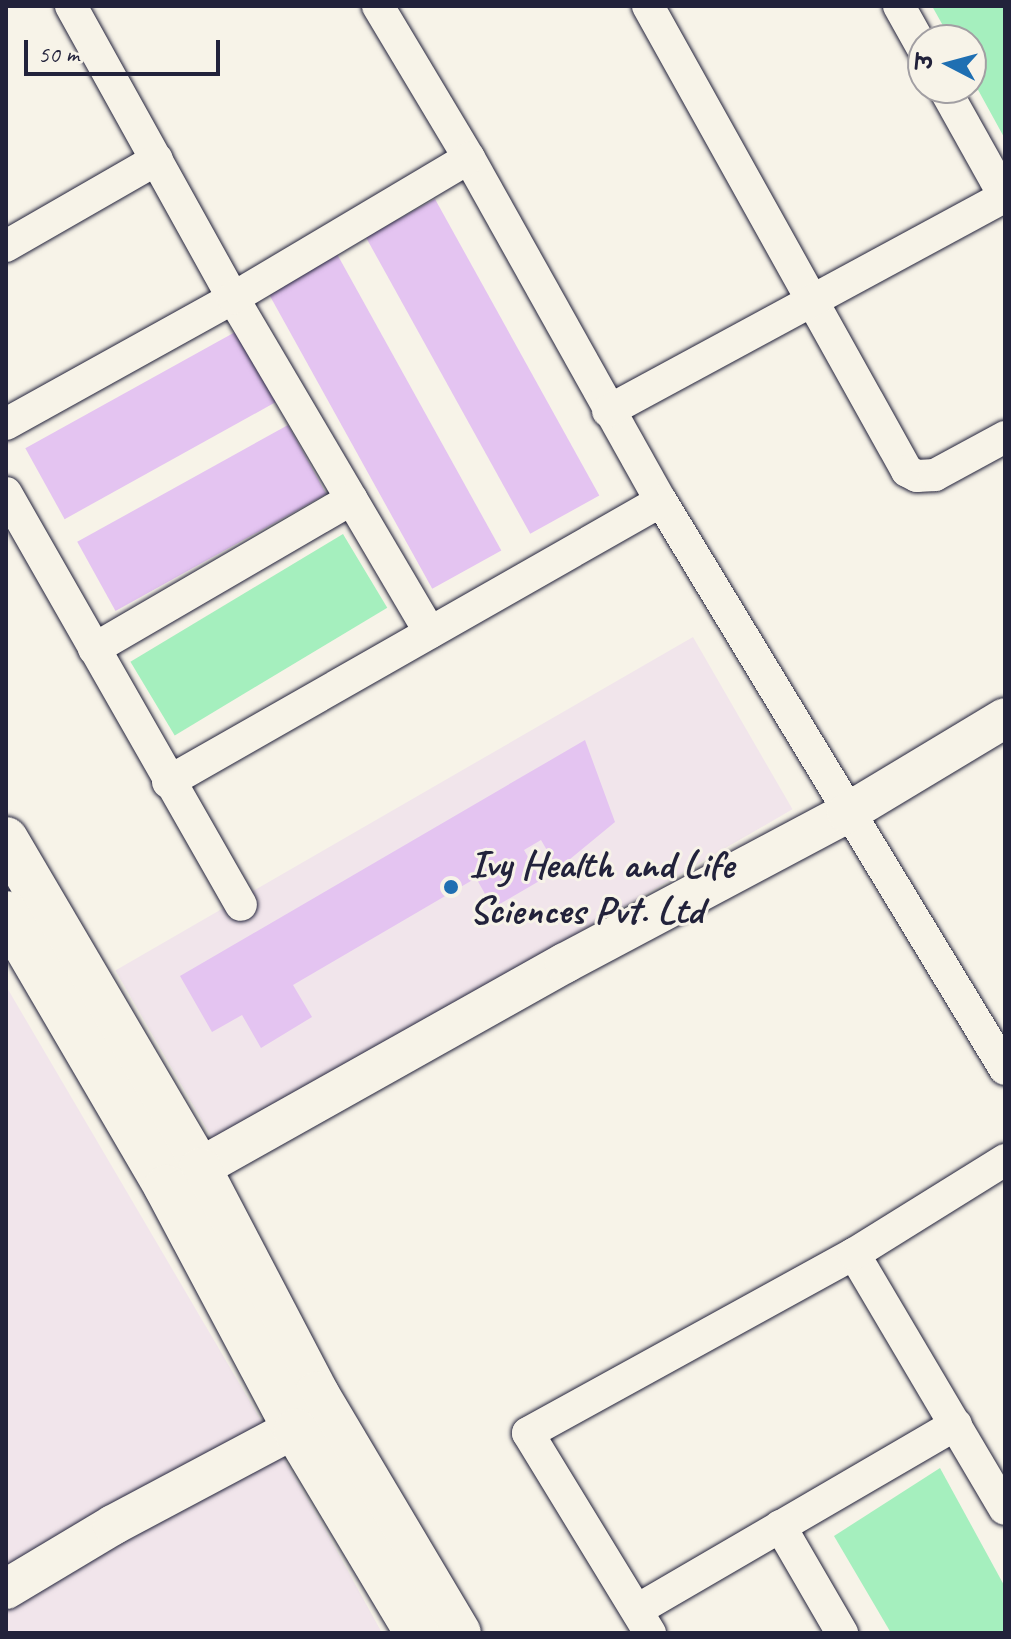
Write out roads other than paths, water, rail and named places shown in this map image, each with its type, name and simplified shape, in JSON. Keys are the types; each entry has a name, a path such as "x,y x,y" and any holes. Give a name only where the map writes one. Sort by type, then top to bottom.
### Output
{"main road":[{"path":"6,839 311,1421 417,1633"},
{"path":"6,913 183,1178"},
{"path":"311,1421 459,1633"}],"street":[{"path":"71,6 233,298 430,632"},
{"path":"378,6 469,158 661,501 847,813 1005,1069"},
{"path":"648,6 907,471 917,476 935,475 1005,437"},
{"path":"899,6 909,24"},
{"path":"608,411 1005,196 953,104"},
{"path":"6,424 233,298 469,158"},
{"path":"6,246 157,159"},
{"path":"6,493 168,782 241,905"},
{"path":"94,649 352,499"},
{"path":"168,782 661,501"},
{"path":"183,1178 565,963 847,813 1005,718"},
{"path":"956,1424 780,1526 643,1621 528,1433 854,1254 1005,1160"},
{"path":"854,1254 1005,1509"},
{"path":"6,1589 113,1525 311,1421"},
{"path":"780,1526 842,1633"}],"place":[{"name":"Ivy Health and Life Sciences Pvt. Ltd","path":"451,887"}]}
